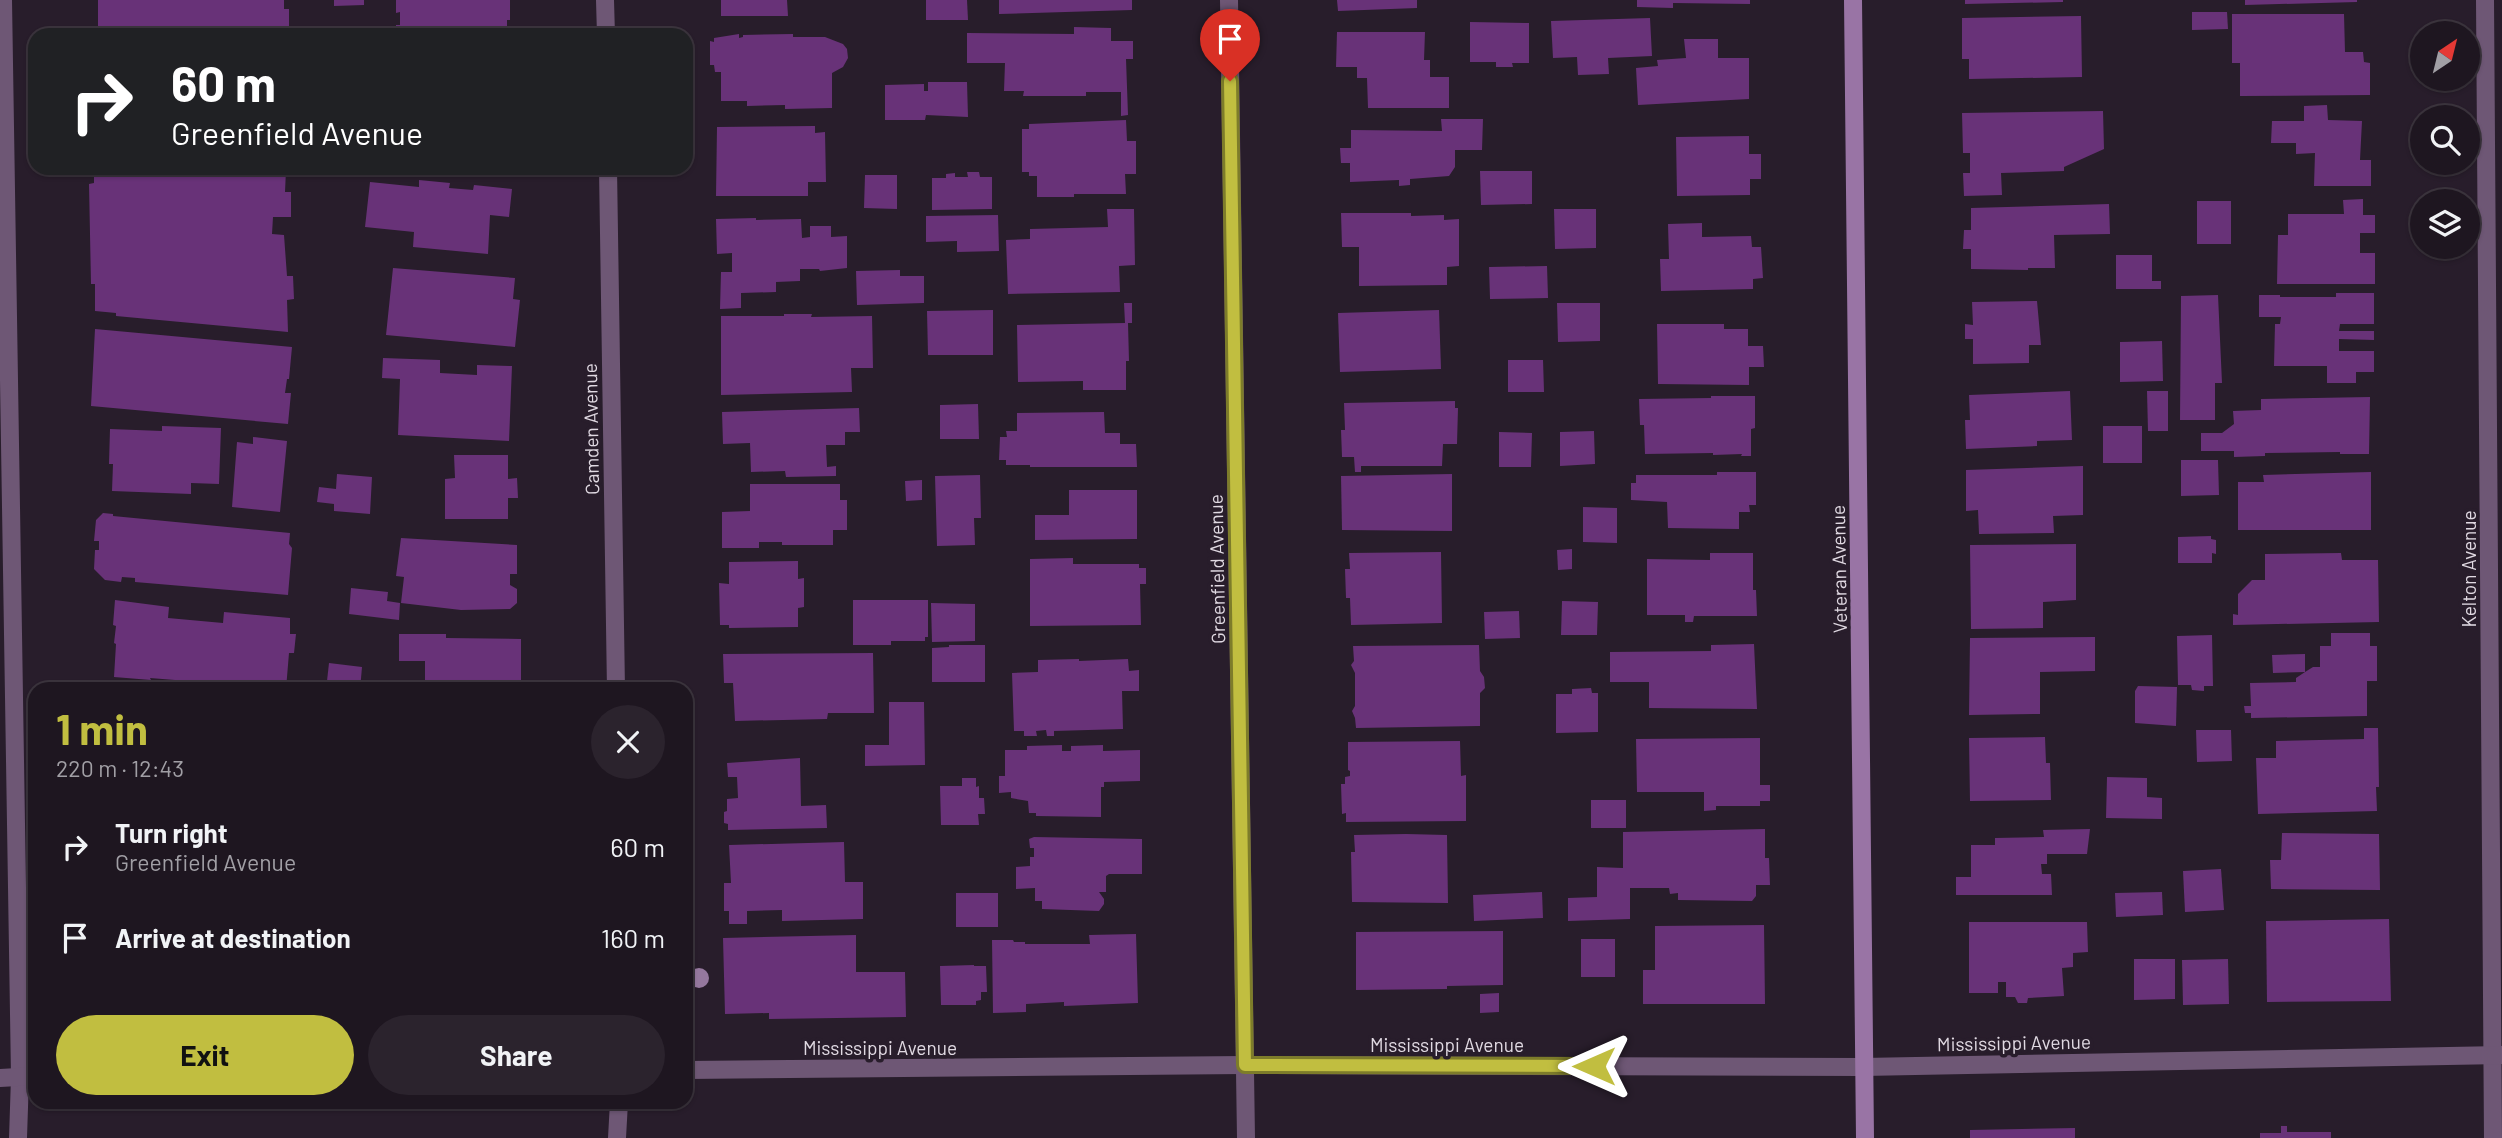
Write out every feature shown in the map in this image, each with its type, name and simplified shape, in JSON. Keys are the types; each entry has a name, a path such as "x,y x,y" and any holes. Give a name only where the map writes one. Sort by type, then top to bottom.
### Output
{"street":[{"path":"3,0 27,1077 18,1138"},
{"path":"606,0 606,28"},
{"name":"Greenfield Avenue","path":"1229,0 1247,1138"},
{"name":"Veteran Avenue","path":"1853,0 1864,1138"},
{"name":"Kelton Avenue","path":"2486,0 2497,1055 2493,1138"},
{"name":"Camden Avenue","path":"608,175 616,682"},
{"name":"Mississippi Avenue","path":"693,1070 1245,1065 1863,1068 2497,1055"},
{"path":"0,1078 27,1077"},
{"path":"617,1138 619,1109"}],"building":[{"path":"98,0 284,0 284,9 289,9 289,28 98,28"},
{"path":"334,0 364,0 364,5 334,6"},
{"path":"396,0 510,0 510,20 507,20 507,28 396,28 396,25 400,25 400,12 396,13"},
{"path":"721,0 787,0 788,16 721,16"},
{"path":"926,0 967,0 968,20 926,20"},
{"path":"999,0 1132,0 1132,10 999,14"},
{"path":"1337,0 1417,0 1417,8 1338,11"},
{"path":"1637,0 1750,0 1750,4 1673,3 1673,8 1637,7"},
{"path":"1965,0 2063,0 2063,2 1965,4"},
{"path":"2245,0 2357,0 2357,2 2245,5"},
{"path":"2192,12 2227,12 2228,29 2192,30"},
{"path":"2232,14 2344,14 2345,52 2363,52 2364,62 2370,63 2370,95 2240,96 2240,63 2232,63"},
{"path":"2081,16 2082,77 1969,79 1969,59 1962,59 1962,18"},
{"path":"1650,18 1652,56 1608,58 1609,74 1578,75 1577,57 1553,58 1551,21"},
{"path":"1470,22 1529,23 1529,63 1496,67 1496,62 1470,62"},
{"path":"1074,27 1111,28 1111,41 1133,41 1133,59 1126,59 1128,115 1121,116 1121,92 1086,92 1086,96 1023,96 1024,91 1004,91 1005,63 967,63 967,33 1074,34"},
{"path":"1337,32 1425,32 1424,60 1430,60 1430,77 1449,77 1449,108 1368,108 1367,78 1357,78 1357,67 1336,67"},
{"path":"739,34 739,38 743,35 793,34 793,37 825,37 843,44 848,58 843,67 832,73 832,108 785,109 785,105 747,106 747,101 721,101 721,72 715,72 714,65 710,65 710,41"},
{"path":"1684,39 1718,39 1718,58 1749,58 1749,99 1638,105 1636,68 1658,66 1657,60 1686,58"},
{"path":"928,82 967,82 968,117 926,115 925,120 885,120 885,85 924,84 924,91 928,91"},
{"path":"2327,105 2328,120 2362,121 2360,160 2371,160 2371,186 2314,186 2315,153 2296,154 2296,143 2271,143 2272,121 2304,121 2304,106"},
{"path":"2103,111 2104,149 2064,167 2064,171 2001,173 2002,195 1964,196 1963,173 1970,173 1970,153 1963,153 1962,113"},
{"path":"1441,119 1483,119 1482,150 1455,150 1455,167 1449,176 1410,179 1410,185 1399,186 1399,180 1350,182 1350,163 1341,163 1340,148 1351,148 1351,130 1442,131"},
{"path":"1126,120 1127,141 1136,141 1136,174 1125,174 1126,194 1037,197 1037,176 1022,172 1022,129 1029,129 1029,124"},
{"path":"815,126 815,133 825,132 826,182 808,182 808,196 716,196 717,127"},
{"path":"1749,136 1749,154 1761,154 1761,179 1750,179 1750,195 1677,196 1676,137"},
{"path":"1480,171 1532,171 1532,204 1481,205"},
{"path":"967,172 979,172 980,177 992,177 992,209 932,210 932,178 946,178 946,174 955,173 955,177 968,177"},
{"path":"94,175 286,175 285,192 291,192 291,217 273,217 272,234 284,235 287,276 293,276 294,299 287,300 288,332 116,316 116,313 95,311 95,284 91,284 89,184 94,183"},
{"path":"865,175 897,175 897,209 864,208"},
{"path":"419,180 450,183 449,188 473,190 474,185 512,189 509,217 490,215 488,254 413,247 414,232 365,227 370,182 419,187"},
{"path":"2363,199 2363,215 2375,215 2375,233 2360,233 2360,253 2375,253 2375,284 2277,284 2278,235 2288,235 2288,214 2344,214 2343,200"},
{"path":"2197,201 2231,201 2231,244 2197,244"},
{"path":"2109,204 2110,234 2054,235 2055,268 1971,269 1971,249 1963,249 1964,230 1971,230 1971,208"},
{"path":"1107,209 1134,209 1135,265 1119,266 1120,292 1008,294 1006,240 1030,239 1030,229 1108,227"},
{"path":"1554,209 1596,209 1596,248 1555,249"},
{"path":"1341,213 1411,213 1411,216 1444,215 1444,220 1459,219 1459,266 1447,267 1447,285 1359,286 1359,247 1342,247"},
{"path":"998,215 999,251 957,252 957,241 926,242 926,216"},
{"path":"716,219 801,219 802,238 810,237 810,226 831,226 831,237 847,236 847,268 820,271 800,269 800,281 776,282 776,292 741,293 741,308 720,309 721,272 732,272 732,253 717,254"},
{"path":"1702,223 1702,237 1751,236 1752,247 1761,247 1763,278 1753,279 1753,289 1661,291 1660,259 1669,259 1668,224"},
{"path":"2116,255 2152,255 2152,281 2161,281 2161,289 2116,289"},
{"path":"1547,266 1548,298 1490,299 1489,267"},
{"path":"393,268 515,278 513,299 520,300 515,347 386,335"},
{"path":"900,270 900,276 924,276 924,303 857,305 856,271"},
{"path":"2336,293 2374,293 2374,324 2340,324 2339,331 2374,331 2374,340 2339,339 2339,351 2374,351 2374,372 2356,372 2356,383 2327,383 2327,366 2274,366 2275,324 2280,324 2281,317 2259,317 2259,295 2336,297"},
{"path":"2218,295 2222,383 2215,383 2215,420 2180,420 2181,296"},
{"path":"2037,301 2041,345 2029,345 2029,363 1973,364 1973,339 1965,339 1965,324 1973,325 1972,302"},
{"path":"1124,303 1132,303 1132,323 1128,323 1129,361 1126,361 1126,390 1083,390 1083,381 1018,382 1017,325 1125,323"},
{"path":"1557,303 1600,303 1600,341 1558,342"},
{"path":"993,310 993,355 928,355 927,311"},
{"path":"1439,310 1441,369 1340,372 1338,313"},
{"path":"812,314 811,317 872,316 873,368 851,368 852,392 721,395 721,316"},
{"path":"1657,324 1724,324 1724,329 1748,329 1748,346 1763,346 1764,367 1749,367 1749,385 1658,384"},
{"path":"95,329 292,347 285,393 291,393 288,424 91,406"},
{"path":"2162,341 2163,381 2120,382 2120,342"},
{"path":"383,358 440,360 440,373 477,375 477,365 512,366 509,441 398,435 400,379 382,378"},
{"path":"1508,360 1543,360 1544,392 1508,392"},
{"path":"2070,391 2072,440 2037,441 2037,446 1966,449 1965,420 1970,420 1969,395"},
{"path":"2147,391 2168,391 2168,431 2148,431"},
{"path":"1755,396 1755,428 1751,429 1751,456 1713,453 1645,454 1644,425 1640,425 1639,399"},
{"path":"2370,397 2369,454 2265,453 2265,456 2234,457 2234,451 2201,451 2201,433 2222,433 2234,424 2233,411 2261,410 2261,399"},
{"path":"1455,401 1455,408 1458,408 1457,444 1443,444 1442,466 1361,466 1361,472 1355,472 1354,457 1342,457 1344,403"},
{"path":"978,404 979,439 940,439 940,405"},
{"path":"859,408 860,432 845,432 845,445 826,445 827,467 836,466 836,476 786,477 785,471 751,472 750,443 723,444 722,412"},
{"path":"1104,412 1105,433 1120,433 1120,444 1136,444 1137,467 1030,467 1006,465 1006,460 999,460 1000,437 1007,437 1006,431 1017,431 1017,413"},
{"path":"162,426 221,428 219,484 191,483 191,494 112,491 113,464 109,464 110,429 162,431"},
{"path":"2103,426 2142,426 2142,463 2103,463"},
{"path":"1594,431 1595,464 1560,466 1560,432"},
{"path":"1499,432 1532,433 1531,467 1499,467"},
{"path":"253,437 287,441 280,512 232,507 237,442 253,444"},
{"path":"454,455 508,455 508,479 517,478 518,498 508,498 508,519 445,519 445,479 455,478"},
{"path":"2181,460 2218,460 2219,495 2181,496"},
{"path":"2083,466 2083,515 2053,516 2054,533 1979,534 1978,510 1966,511 1966,470"},
{"path":"1717,472 1756,472 1756,505 1749,505 1750,512 1739,512 1739,529 1668,528 1667,502 1631,500 1631,483 1636,483 1636,475 1717,475"},
{"path":"2371,472 2371,530 2238,530 2238,482 2264,482 2263,475"},
{"path":"337,474 372,477 370,514 334,511 334,504 317,502 319,487 336,489"},
{"path":"1452,474 1452,531 1342,530 1341,476"},
{"path":"980,475 981,518 974,518 975,545 937,546 935,476"},
{"path":"922,480 922,500 906,501 905,481"},
{"path":"750,484 840,484 840,500 847,500 847,530 833,530 833,545 759,542 759,548 722,548 722,512 750,511"},
{"path":"1069,490 1137,490 1137,539 1035,540 1035,515 1069,515"},
{"path":"1583,507 1617,508 1617,543 1583,542"},
{"path":"103,513 290,533 289,544 292,548 288,595 135,582 135,578 122,577 121,582 105,580 94,569 95,550 99,550 99,541 94,541 96,520"},
{"path":"2211,536 2211,539 2216,540 2216,554 2212,553 2212,563 2178,563 2178,537"},
{"path":"401,538 517,545 517,574 510,574 510,585 517,589 517,603 510,609 461,610 401,603 404,577 396,576"},
{"path":"2076,544 2076,600 2043,602 2043,628 1971,629 1970,545"},
{"path":"1572,549 1572,569 1558,570 1557,550"},
{"path":"1441,552 1442,623 1351,625 1345,569 1350,569 1349,553"},
{"path":"1710,553 1753,553 1753,590 1756,590 1757,616 1694,616 1693,622 1685,622 1685,615 1647,615 1647,559 1710,560"},
{"path":"2341,553 2342,560 2378,560 2379,622 2233,625 2233,614 2238,615 2238,594 2252,580 2265,580 2265,554"},
{"path":"1073,558 1073,564 1139,564 1139,568 1146,568 1146,584 1140,584 1141,625 1030,626 1030,559"},
{"path":"798,561 798,579 804,578 804,607 798,608 798,627 729,628 729,625 720,625 719,583 729,584 729,562"},
{"path":"351,588 388,592 387,601 400,603 399,620 349,614"},
{"path":"115,600 169,607 168,618 223,623 224,612 290,618 290,634 296,634 294,653 289,653 287,682 199,682 150,678 151,680 114,677 116,626 113,625"},
{"path":"853,600 928,600 928,637 925,637 925,641 891,641 891,645 853,645"},
{"path":"1562,601 1598,602 1597,635 1561,635"},
{"path":"931,603 975,604 975,641 932,642"},
{"path":"1519,611 1520,638 1485,639 1484,612"},
{"path":"2331,633 2370,633 2370,646 2377,646 2377,681 2367,681 2367,716 2251,718 2251,713 2245,713 2244,706 2251,706 2250,683 2296,682 2296,678 2313,667 2320,667 2320,646 2331,646"},
{"path":"399,634 521,639 521,682 425,682 425,661 399,661"},
{"path":"2212,635 2213,686 2204,686 2204,691 2192,690 2191,685 2178,685 2177,636"},
{"path":"2095,637 2095,671 2040,672 2040,714 1969,715 1970,638"},
{"path":"1754,644 1757,709 1649,708 1649,682 1610,682 1610,652 1711,651 1711,645"},
{"path":"985,645 985,682 932,682 932,648"},
{"path":"1479,645 1480,671 1484,677 1485,688 1480,693 1480,726 1356,728 1352,711 1355,706 1355,673 1351,665 1354,661 1353,646"},
{"path":"873,653 874,713 828,713 827,719 735,721 733,683 724,683 723,654"},
{"path":"2305,654 2305,672 2273,673 2272,655"},
{"path":"1128,659 1129,671 1139,670 1139,691 1122,691 1123,729 1054,731 1054,736 1047,736 1046,730 1036,731 1037,736 1024,736 1024,731 1014,731 1012,673 1038,672 1038,660"},
{"path":"329,663 362,667 361,682 327,682"},
{"path":"2138,686 2177,687 2176,726 2135,723 2135,691"},
{"path":"1591,688 1592,693 1598,693 1598,732 1556,733 1556,694 1572,694 1572,689"},
{"path":"889,702 924,702 925,765 865,766 865,745 889,745"},
{"path":"2364,728 2378,728 2377,811 2258,814 2256,758 2276,758 2276,741 2364,739"},
{"path":"2196,730 2231,730 2232,761 2197,762"},
{"path":"2045,737 2046,763 2050,763 2051,800 1970,801 1969,738"},
{"path":"1760,738 1760,785 1770,785 1770,801 1760,801 1760,806 1716,806 1716,810 1704,811 1704,792 1637,792 1636,739"},
{"path":"1460,741 1461,776 1466,775 1466,821 1346,822 1346,813 1342,814 1341,784 1345,784 1345,777 1350,776 1348,742"},
{"path":"1062,745 1062,751 1071,751 1071,746 1103,745 1103,751 1140,750 1140,781 1104,782 1104,787 1101,787 1101,817 1036,816 1036,813 1029,813 1028,801 1011,798 1011,792 999,793 999,776 1005,776 1005,750"},
{"path":"800,758 801,806 826,805 827,828 728,830 728,824 724,823 727,799 738,798 737,777 728,777 727,763"},
{"path":"2107,777 2147,778 2147,797 2162,798 2162,819 2106,818"},
{"path":"962,778 976,778 979,798 984,798 985,814 978,814 979,825 941,825 940,786 962,786"},
{"path":"1591,800 1626,800 1626,828 1591,828"},
{"path":"1765,829 1765,858 1769,858 1770,885 1756,885 1756,896 1752,901 1678,900 1678,893 1670,894 1669,888 1630,888 1630,919 1568,921 1568,898 1597,897 1597,867 1623,868 1623,832"},
{"path":"2090,829 2087,854 2047,854 2047,864 2041,864 2042,874 2051,874 2052,895 1956,895 1956,877 1971,877 1971,845 1995,845 1995,838 2044,837 2043,830"},
{"path":"2282,833 2379,834 2380,890 2271,889 2270,860 2281,860"},
{"path":"1354,835 1447,835 1448,903 1352,902 1351,852 1355,852"},
{"path":"1029,839 1142,839 1142,874 1106,876 1106,892 1099,892 1104,904 1099,911 1042,909 1042,901 1035,901 1035,888 1016,889 1016,867 1030,866 1034,848 1030,848"},
{"path":"844,842 845,882 863,882 863,919 782,921 782,910 747,911 747,924 729,924 729,911 724,911 724,883 731,883 729,845"},
{"path":"2221,869 2224,910 2185,912 2183,871"},
{"path":"1542,892 1543,918 1474,921 1473,895"},
{"path":"2162,892 2163,915 2116,917 2115,893"},
{"path":"956,893 998,893 998,927 956,927"},
{"path":"2389,919 2391,1001 2267,1002 2266,921"},
{"path":"1969,922 2087,922 2088,952 2073,953 2073,967 2062,968 2064,996 2028,998 2027,1003 2018,1003 2015,997 2006,997 2006,982 1998,982 1998,993 1969,993"},
{"path":"1764,925 1765,1004 1643,1004 1643,970 1655,970 1655,926"},
{"path":"1503,931 1503,985 1356,990 1356,932"},
{"path":"1136,934 1138,1003 1064,1006 1064,1002 1026,1004 1026,1012 993,1013 992,940 1013,940 1025,944 1090,944 1089,935"},
{"path":"856,935 856,972 905,972 906,1017 769,1019 769,1013 725,1014 723,938"},
{"path":"1581,939 1615,939 1615,977 1581,977"},
{"path":"2134,959 2175,959 2175,999 2134,1000"},
{"path":"2228,959 2229,1004 2183,1005 2182,960"},
{"path":"940,966 986,966 987,992 981,992 981,1000 976,1001 976,1005 941,1005"},
{"path":"1499,993 1499,1012 1480,1013 1480,994"},
{"path":"2281,1126 2287,1126 2287,1132 2331,1132 2331,1138 2260,1138 2260,1133 2281,1133"},
{"path":"2075,1128 2075,1138 1970,1138 1970,1130"}],"route":[{"path":"1230,81 1245,1065 1594,1066"}]}
